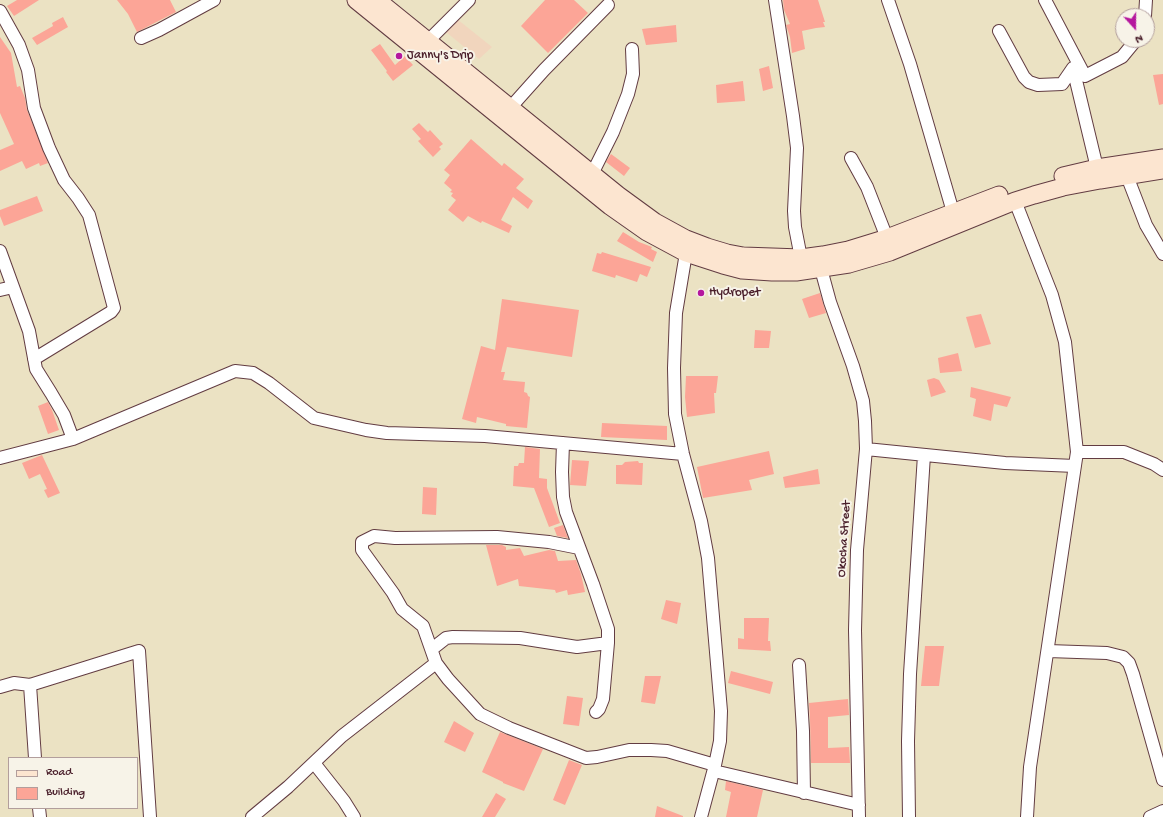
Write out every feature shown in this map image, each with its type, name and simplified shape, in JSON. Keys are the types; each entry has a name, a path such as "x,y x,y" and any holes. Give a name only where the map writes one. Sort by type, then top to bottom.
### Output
{"main road":[{"path":"356,0 610,206 648,232 686,252 742,270 796,272 849,264 890,252 1014,201 1063,187 1163,170"},
{"path":"377,0 592,174 655,222 686,239 727,253 743,256 800,258 848,250 887,238 953,212 1050,179 1097,168 1163,158"}],"street":[{"path":"141,38 159,30 214,0"},
{"path":"428,41 469,0"},
{"path":"775,0 797,148 794,211 800,258"},
{"path":"888,0 910,64 953,212"},
{"path":"1044,0 1085,76"},
{"path":"510,108 544,70 608,5"},
{"path":"0,11 19,45 28,70 34,108 49,148 64,180 89,215 114,308 111,312 34,359"},
{"path":"999,30 1024,77 1029,82 1038,85 1062,84 1073,68"},
{"path":"1085,76 1122,57 1129,48"},
{"path":"592,174 613,132 628,94 633,74 632,49"},
{"path":"1073,68 1085,76"},
{"path":"1073,68 1097,168"},
{"path":"851,158 867,187 887,238"},
{"path":"1127,176 1146,225 1163,254"},
{"path":"1014,201 1052,295 1065,342 1077,452 1030,767 1028,817"},
{"path":"0,251 29,331 36,369 64,415 73,439"},
{"path":"686,252 676,314 674,368 675,414 683,454 701,521 708,558 721,711 720,741 701,817"},
{"name":"Okocha Street","path":"821,269 830,302 853,366 863,401 866,449 857,550 856,623 859,817"},
{"path":"0,290 13,287"},
{"path":"0,458 73,439 235,371 253,373 269,383 314,418 366,430 387,433 485,436 683,454"},
{"path":"563,443 563,497 566,512 608,629 603,699 600,709 596,712"},
{"path":"866,449 1005,463 1075,466"},
{"path":"1077,452 1124,452 1154,464 1163,470"},
{"path":"909,817 908,741 910,674 924,456"},
{"path":"579,548 548,542 497,536 395,538 374,536 362,542 362,550 393,593 402,609 424,626 436,663 448,679 480,714 510,728 586,758 597,758 629,750 667,751 714,768 804,793 858,805"},
{"path":"432,648 446,638 453,637 520,638 577,647 608,643"},
{"path":"0,687 14,683 30,685 138,651 150,817"},
{"path":"1048,651 1106,653 1123,657 1129,663 1134,674 1163,780"},
{"path":"252,817 314,763 342,736 436,663"},
{"path":"799,665 803,731 804,793"},
{"path":"30,685 35,757"},
{"path":"314,763 344,801 354,817"},
{"path":"1150,817 1163,811"}],"shaded area":[{"path":"457,19 492,47 479,59 446,32"}],"building":[{"path":"17,0 39,0 14,16 7,6"},
{"path":"117,0 170,0 176,12 137,32 128,14"},
{"path":"545,0 574,0 588,13 548,53 521,26"},
{"path":"783,0 818,0 825,22 823,22 825,27 802,31 805,49 792,53 790,37 786,25 790,24 784,10"},
{"path":"63,17 68,27 37,45 32,38 53,26 52,23"},
{"path":"676,25 677,42 646,45 642,29"},
{"path":"0,37 11,53 17,87 20,86 25,98 27,110 48,163 40,166 39,163 26,169 22,161 0,171 0,150 14,144 0,113"},
{"path":"380,44 395,65 405,56 413,65 393,81 371,50"},
{"path":"769,66 773,88 763,91 759,69"},
{"path":"1163,74 1163,104 1159,105 1153,75"},
{"path":"743,81 745,101 717,103 716,85"},
{"path":"419,123 428,132 430,130 443,144 439,147 441,149 433,157 418,141 421,139 412,129"},
{"path":"471,139 502,166 504,163 524,179 516,188 533,201 528,209 513,197 501,220 512,226 509,233 482,221 481,223 468,216 463,222 448,210 456,200 451,196 453,193 450,192 452,190 444,183 450,175 444,170"},
{"path":"611,154 630,168 624,176 606,162"},
{"path":"37,196 43,211 4,226 0,216 0,210"},
{"path":"623,232 639,242 652,247 651,249 657,252 653,262 617,241"},
{"path":"602,252 651,267 647,277 640,274 637,282 616,275 615,278 592,271 597,253 601,254"},
{"path":"820,293 826,313 809,318 802,299"},
{"path":"502,299 579,310 572,357 507,347 501,372 505,372 503,380 525,382 524,392 530,397 527,428 506,426 506,424 477,417 476,423 462,419 481,346 495,350"},
{"path":"981,314 991,344 975,348 966,317"},
{"path":"755,330 771,331 769,348 754,348"},
{"path":"958,353 962,371 940,373 938,358"},
{"path":"686,376 718,376 716,393 714,393 715,413 687,417 685,397"},
{"path":"934,378 939,380 946,392 931,397 927,380"},
{"path":"971,387 1011,397 1007,407 994,404 991,421 973,416 976,399 970,397"},
{"path":"48,402 59,430 48,434 38,406"},
{"path":"602,423 667,426 667,440 601,437"},
{"path":"525,447 540,449 539,478 547,479 547,488 560,523 549,527 534,488 513,486 514,466 518,466 519,463 524,463"},
{"path":"769,451 774,474 749,480 752,490 703,498 697,467"},
{"path":"42,455 60,493 48,498 44,490 47,489 40,474 29,479 22,463"},
{"path":"572,460 589,461 586,486 570,485"},
{"path":"638,461 639,463 643,463 642,485 616,484 616,465 622,465 625,462"},
{"path":"818,469 820,484 785,488 783,477"},
{"path":"423,487 437,488 436,515 422,514"},
{"path":"563,525 568,538 557,536 554,528"},
{"path":"486,545 502,545 506,547 506,550 520,548 524,556 549,550 555,551 558,561 576,560 585,592 568,595 567,590 556,593 555,590 519,586 518,579 497,586"},
{"path":"666,600 681,603 677,624 661,619"},
{"path":"744,618 769,618 768,641 770,641 771,651 738,649 738,638 744,639"},
{"path":"925,646 944,646 939,686 921,686"},
{"path":"731,671 773,682 770,694 728,683"},
{"path":"645,676 661,676 655,704 641,702"},
{"path":"567,696 583,698 579,726 563,724"},
{"path":"848,699 849,715 828,717 828,748 849,747 850,763 811,763 809,703"},
{"path":"454,721 474,733 465,752 444,742"},
{"path":"500,732 543,749 524,791 503,783 482,772"},
{"path":"569,760 582,765 565,805 553,800"},
{"path":"726,781 763,790 757,817 726,817 731,792 725,790"},
{"path":"496,793 506,799 495,817 482,817"},
{"path":"657,806 683,816 683,817 655,817"}],"place":[{"name":"Janny's Drip","path":"399,56"},
{"name":"Hydropet","path":"701,293"}]}
